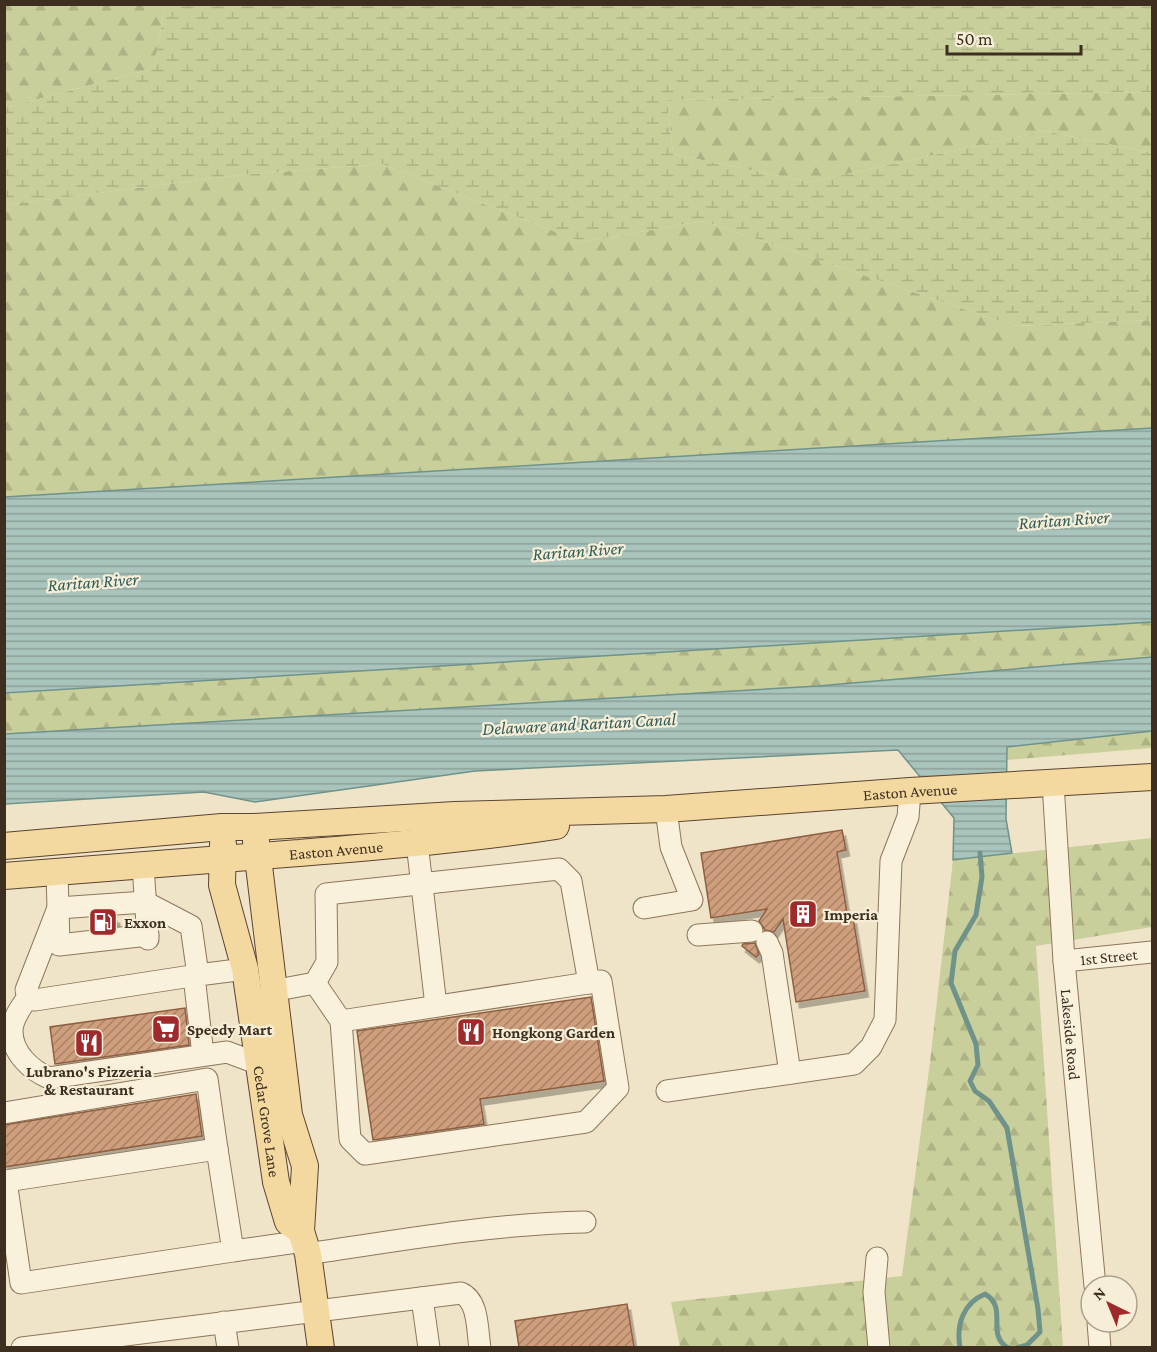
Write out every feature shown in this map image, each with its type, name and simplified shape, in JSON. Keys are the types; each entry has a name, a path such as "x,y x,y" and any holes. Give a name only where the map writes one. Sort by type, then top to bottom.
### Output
{"main road":[{"name":"Easton Avenue","path":"4,846 222,827 455,815 666,809 910,791 1152,777"},
{"name":"Easton Avenue","path":"4,876 224,861 481,837 666,809"},
{"name":"Cedar Grove Lane","path":"222,827 224,861 222,885 245,969 276,1182 288,1222 305,1242"},
{"name":"Cedar Grove Lane","path":"254,827 272,991 289,1115 305,1166 305,1242 321,1347"}],"street":[{"name":"Lakeside Road","path":"1053,783 1064,961 1094,1274"},
{"path":"667,1091 854,1064 871,1047 885,1020 891,861 908,817 910,791"},
{"path":"644,908 692,900 671,847 666,809"},
{"path":"417,843 436,1006"},
{"path":"143,866 147,922"},
{"path":"272,991 315,983 327,962 326,894 559,869 571,882 589,983"},
{"path":"57,872 59,945 147,922"},
{"path":"59,919 191,926 203,1055"},
{"path":"59,919 27,990 28,997 16,1015 12,1030 14,1042 26,1063 36,1072 48,1078 227,1052 259,1064"},
{"path":"698,935 760,936 772,953 790,1073"},
{"name":"1st Street","path":"1064,961 1152,952"},
{"path":"28,997 34,1000 245,969"},
{"path":"315,983 341,1021 350,1139 365,1154 586,1122 618,1088 601,981 341,1021"},
{"path":"4,1113 207,1079 232,1251"},
{"path":"217,1149 5,1181 21,1283 305,1242 428,1235 537,1223 585,1222"},
{"path":"877,1258 874,1292 879,1347"},
{"path":"22,1347 460,1293 468,1297 473,1306 480,1347"},
{"path":"422,1298 429,1347"},
{"path":"224,1322 228,1347"}],"green space":[{"path":"5,5 165,5 154,68 5,108"},
{"path":"165,5 1152,5 1152,92 667,100 673,154 809,182 1044,131 1152,153 1152,320 1014,326 703,221 582,242 382,164 239,175 5,205 5,108 154,68"},
{"path":"1152,92 1152,153 1044,131 809,182 673,154 667,100"},
{"path":"382,164 582,242 703,221 1014,326 1152,320 1152,428 5,497 5,205 239,175"},
{"path":"1152,622 1152,657 818,686 5,734 5,693"},
{"path":"1152,731 1152,748 1007,760 1007,746"},
{"path":"1152,838 1152,927 1036,946 1063,1347 680,1347 671,1302 902,1276 953,860"}],"water":[{"name":"Raritan River","path":"1152,428 1152,622 5,693 5,497"},
{"name":"Delaware and Raritan Canal","path":"1152,657 1152,731 1007,747 1006,819 1012,853 953,860 954,818 898,750 475,771 255,802 204,792 5,804 5,734 818,686"}],"building":[{"name":"Imperia","path":"842,830 846,850 837,852 848,919 853,918 865,991 796,1002 783,919 774,932 765,930 759,921 767,909 711,918 701,853"},
{"path":"116,917 117,926 92,928 91,919"},
{"path":"755,943 759,954 756,957 742,946"},
{"path":"591,997 604,1081 480,1099 484,1124 373,1140 357,1031"},
{"path":"185,1008 189,1045 55,1064 50,1027"},
{"path":"196,1094 202,1136 4,1167 4,1125"},
{"path":"627,1304 634,1347 519,1347 515,1321"}],"waterway":[{"path":"980,853 982,877 976,915 955,951 951,983 976,1044 978,1065 970,1081 975,1091 989,1101 1007,1128 1040,1332 1027,1345 1017,1348"},
{"path":"960,1348 960,1323 966,1309 977,1298 985,1294 995,1306 998,1336 1008,1348"}],"place":[{"name":"Imperia","path":"803,914"},
{"name":"Exxon","path":"103,922"},
{"name":"Speedy Mart","path":"166,1029"},
{"name":"Hongkong Garden","path":"471,1032"},
{"name":"Lubrano's Pizzeria & Restaurant","path":"89,1043"}]}
